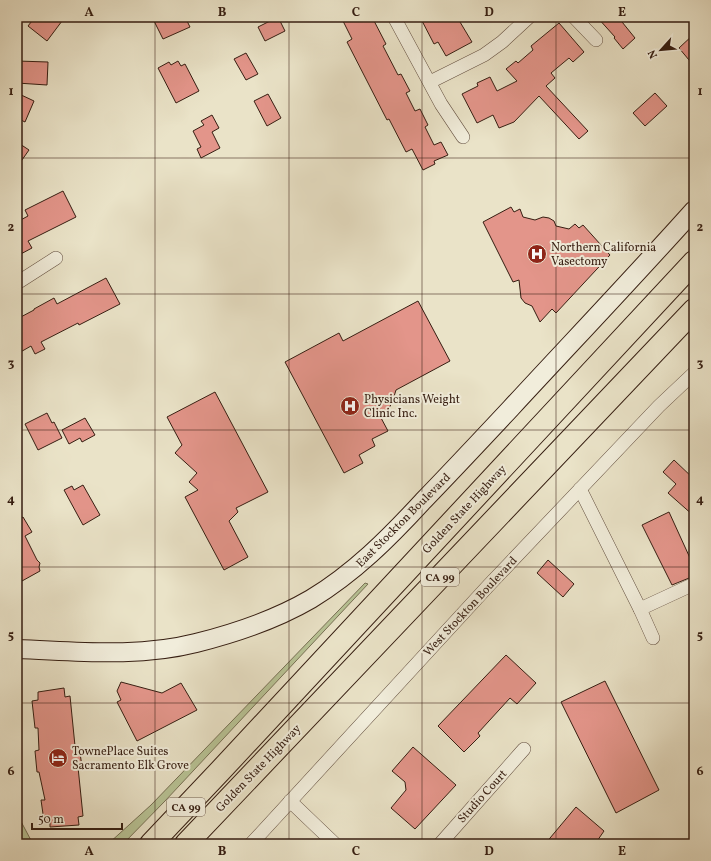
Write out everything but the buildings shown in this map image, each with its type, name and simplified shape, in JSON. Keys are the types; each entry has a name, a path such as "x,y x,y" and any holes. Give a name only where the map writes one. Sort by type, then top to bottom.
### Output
{"highway":[{"name":"Golden State Highway","path":"151,844 222,770 694,262"},
{"name":"Golden State Highway","path":"186,844 694,310"}],"street":[{"path":"394,17 441,104 463,138"},
{"path":"430,82 484,54 502,42 529,17"},
{"path":"574,17 596,40"},
{"name":"East Stockton Boulevard","path":"17,649 135,653 170,649 194,644 252,626 287,612 312,598 352,571 390,536 694,210"},
{"path":"17,283 56,258"},
{"name":"West Stockton Boulevard","path":"250,844 484,590 660,406 694,373"},
{"path":"580,489 653,638"},
{"path":"640,609 694,584"},
{"name":"Studio Court","path":"440,844 524,749"},
{"path":"290,801 335,844"}],"green space":[{"path":"365,583 368,584 123,844 108,844 151,805"},
{"path":"17,814 33,844 17,844"}],"place":[{"name":"Northern California Vasectomy","path":"537,254"},
{"name":"Physicians Weight Clinic Inc.","path":"350,406"},
{"name":"TownePlace Suites Sacramento Elk Grove","path":"58,758"}]}
